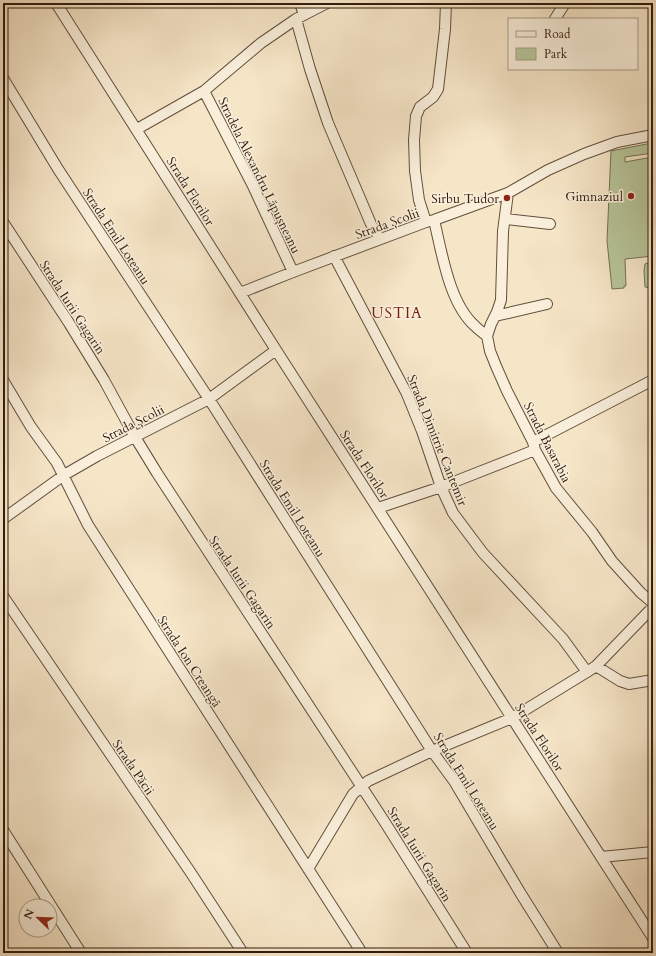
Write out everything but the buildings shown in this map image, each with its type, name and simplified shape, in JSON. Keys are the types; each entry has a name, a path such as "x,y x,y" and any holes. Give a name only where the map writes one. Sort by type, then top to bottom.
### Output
{"street":[{"name":"Strada Florilor","path":"56,3 276,350 653,938"},
{"path":"300,3 300,17 310,69 328,123 371,224 380,239"},
{"path":"137,129 204,91 261,43 300,17 327,3"},
{"path":"446,3 445,29 438,89 433,97 420,107 416,116 414,140 415,171 420,200 430,221 456,299 474,326 487,336 501,300 505,219 508,193"},
{"path":"557,18 565,3"},
{"name":"Strada Emil Loteanu","path":"3,78 58,169 209,399 432,751 454,781 558,953"},
{"name":"Stradela Alexandru Lăpușneanu","path":"204,91 253,186 293,272"},
{"name":"Strada Școlii","path":"240,293 334,256 508,193 548,170 584,154 617,142 653,135"},
{"path":"505,219 550,224"},
{"name":"Strada Iurii Gagarin","path":"3,222 100,373 135,437 208,553 276,653 467,953"},
{"name":"Strada Dimitrie Cantemir","path":"334,256 407,394 422,431 441,487 453,513 483,553 562,639 587,672"},
{"path":"495,316 547,304"},
{"name":"Strada Basarabia","path":"487,336 490,351 499,372 534,446 556,488 592,532 612,561 641,593 652,609"},
{"name":"Strada Școlii","path":"3,519 64,475 97,456 209,399 276,350"},
{"name":"Strada Ion Creangă","path":"3,380 32,427 58,463 88,525 362,953"},
{"path":"378,508 441,487 534,446 653,380"},
{"name":"Strada Păcii","path":"3,596 243,953"},
{"path":"308,869 352,794 361,786 432,751 512,718 596,666 652,609"},
{"path":"596,666 620,681 629,684 653,680"},
{"path":"3,830 81,953"},
{"path":"601,857 653,852"}],"green space":[{"name":"Gimnaziul","path":"652,143 653,153 625,157 625,162 647,158 651,161 653,159 653,256 625,259 626,286 624,286 624,288 612,289 607,241 611,151"},
{"path":"653,261 653,288 645,287 645,264"}],"place":[{"name":"Gimnaziul","path":"631,196"},
{"name":"Sirbu Tudor","path":"507,198"}],"district":[{"name":"USTIA","path":"397,313"}]}
